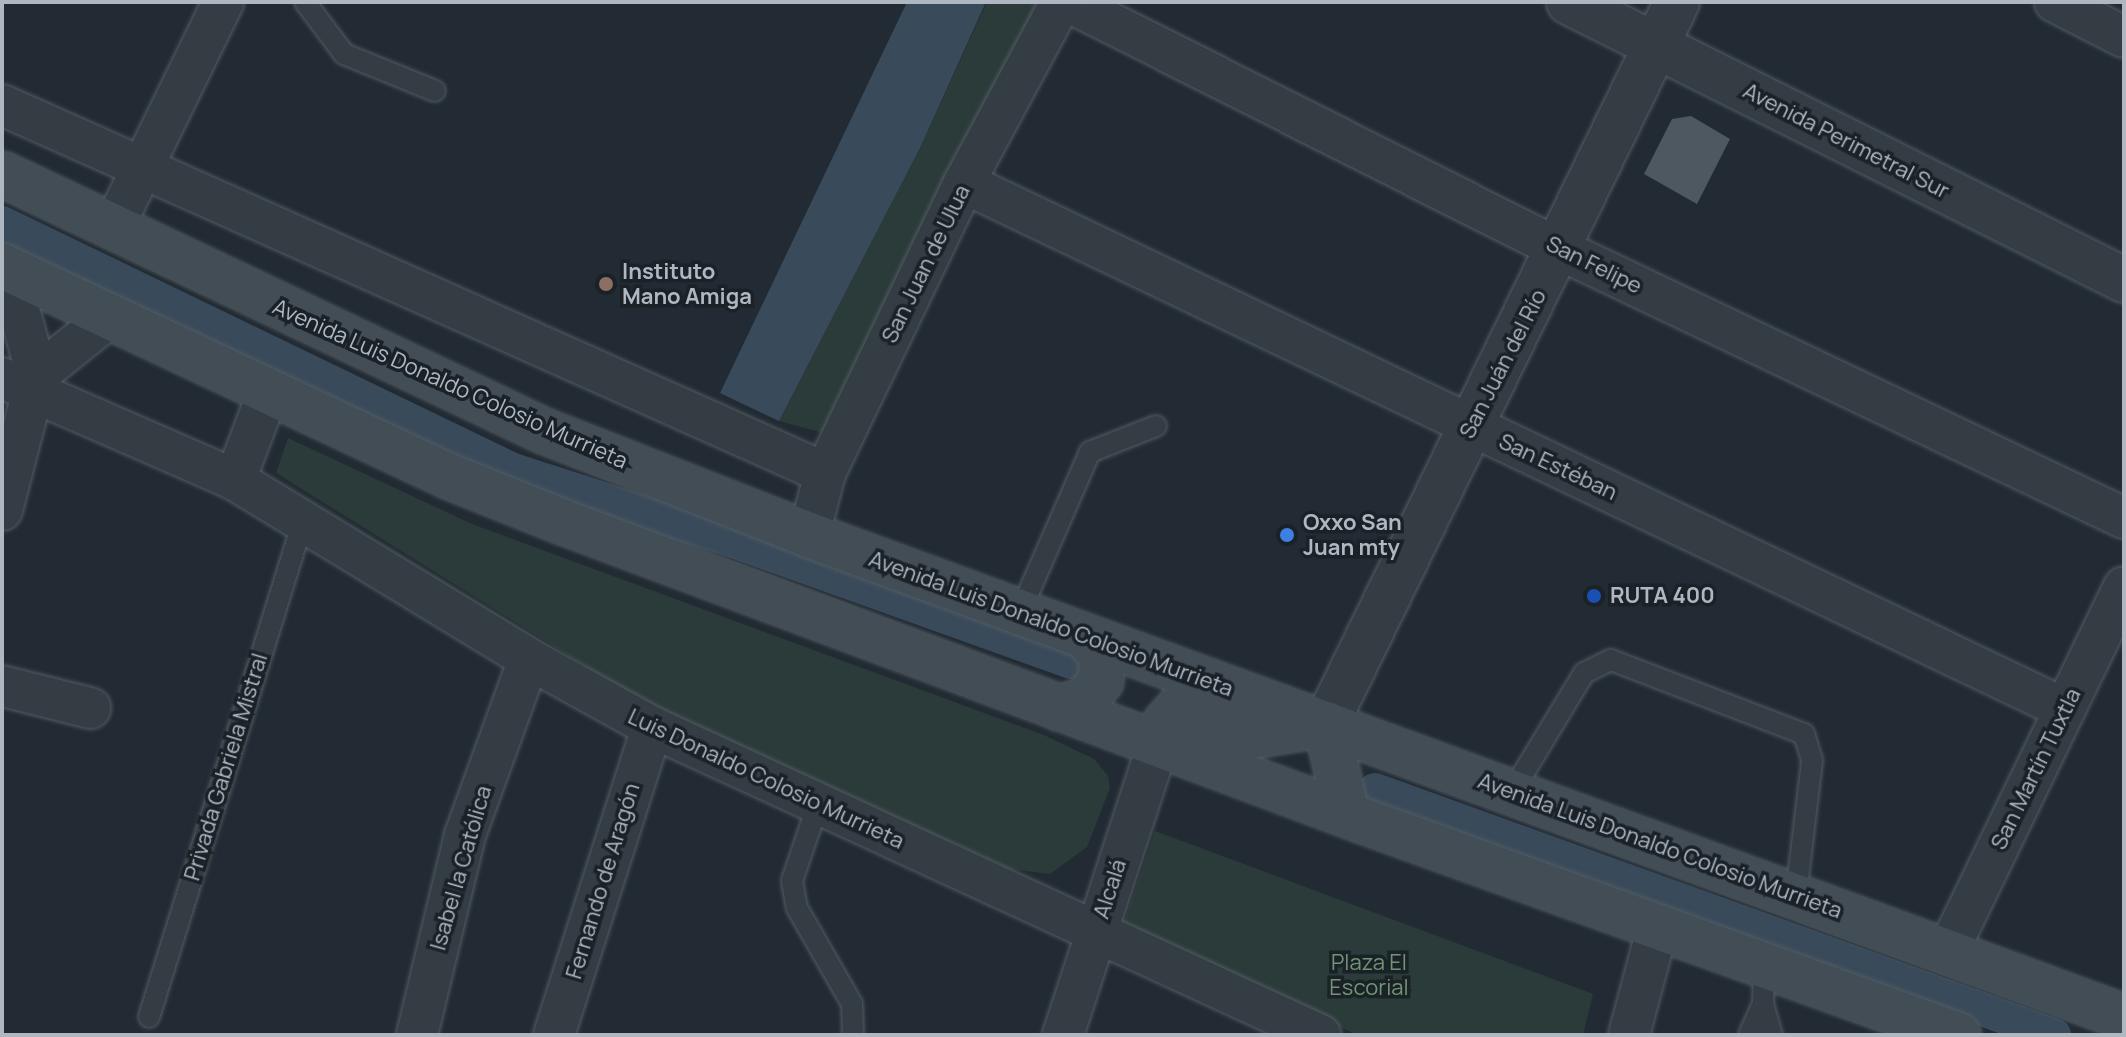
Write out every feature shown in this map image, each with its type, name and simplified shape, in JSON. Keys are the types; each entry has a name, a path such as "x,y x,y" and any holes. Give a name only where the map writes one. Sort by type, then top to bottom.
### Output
{"main road":[{"name":"Avenida Luis Donaldo Colosio Murrieta","path":"2,174 530,424 809,535 2124,1017"},
{"path":"5,268 477,488 1164,747 1658,926 1764,984 1899,1025 1958,1035"},
{"path":"1059,708 1085,700 1101,681 1102,656 1086,637"},
{"path":"1164,747 1166,722 1183,703 1250,696"},
{"path":"1164,747 1326,724 1347,814"}],"street":[{"path":"113,228 144,170 223,2"},
{"name":"San Juan de Ulua","path":"809,535 825,473 964,183 1061,2"},
{"name":"San Felipe","path":"1069,2 1561,250 2124,518"},
{"name":"Avenida Perimetral Sur","path":"1569,2 2124,280"},
{"name":"San Juán del Río","path":"1326,724 1471,426 1561,250 1677,2"},
{"path":"2055,2 2124,37"},
{"path":"2,105 825,473"},
{"name":"San Estéban","path":"964,183 2065,709"},
{"path":"2,510 23,381 5,268"},
{"path":"23,381 111,316"},
{"name":"Luis Donaldo Colosio Murrieta","path":"23,381 235,480 304,518 529,659 652,727 1320,1035"},
{"path":"235,480 269,390"},
{"name":"San Martín Tuxtla","path":"1948,951 2124,587"},
{"name":"Isabel la Católica","path":"417,1035 465,835 529,659"},
{"path":"2,686 90,708"},
{"name":"Fernando de Aragón","path":"554,1035 652,727"},
{"name":"Alcalá","path":"1063,1035 1095,933 1164,747"},
{"path":"1629,1035 1658,926"}],"lane":[{"path":"305,2 344,54 435,91"},
{"path":"1020,612 1090,452 1156,426"},
{"name":"Privada Gabriela Mistral","path":"149,1017 304,518"},
{"path":"1512,792 1584,673 1611,660 1804,734 1812,761 1796,896"},
{"path":"818,804 792,881 797,908 852,1004 853,1035"},
{"path":"1749,1035 1764,984"},
{"path":"1764,984 1772,1035"}],"green space":[{"path":"987,2 1038,2 827,434 779,421 920,148"},
{"path":"288,438 472,524 1044,735 1094,759 1108,776 1110,788 1087,847 1050,874 1010,869 658,711 276,473"},
{"name":"Plaza El Escorial","path":"1155,831 1593,994 1583,1035 1358,1035 1122,929"}],"water":[{"path":"907,2 986,2 920,148 779,421 720,393"}],"building":[{"path":"1691,116 1730,139 1697,204 1644,174 1672,119"}],"waterway":[{"path":"2,223 513,470 736,542 1071,662"},
{"path":"1375,790 2054,1035"}],"place":[{"name":"Instituto Mano Amiga","path":"606,284"},
{"name":"Oxxo San Juan mty","path":"1287,535"},
{"name":"RUTA 400","path":"1594,596"}]}
